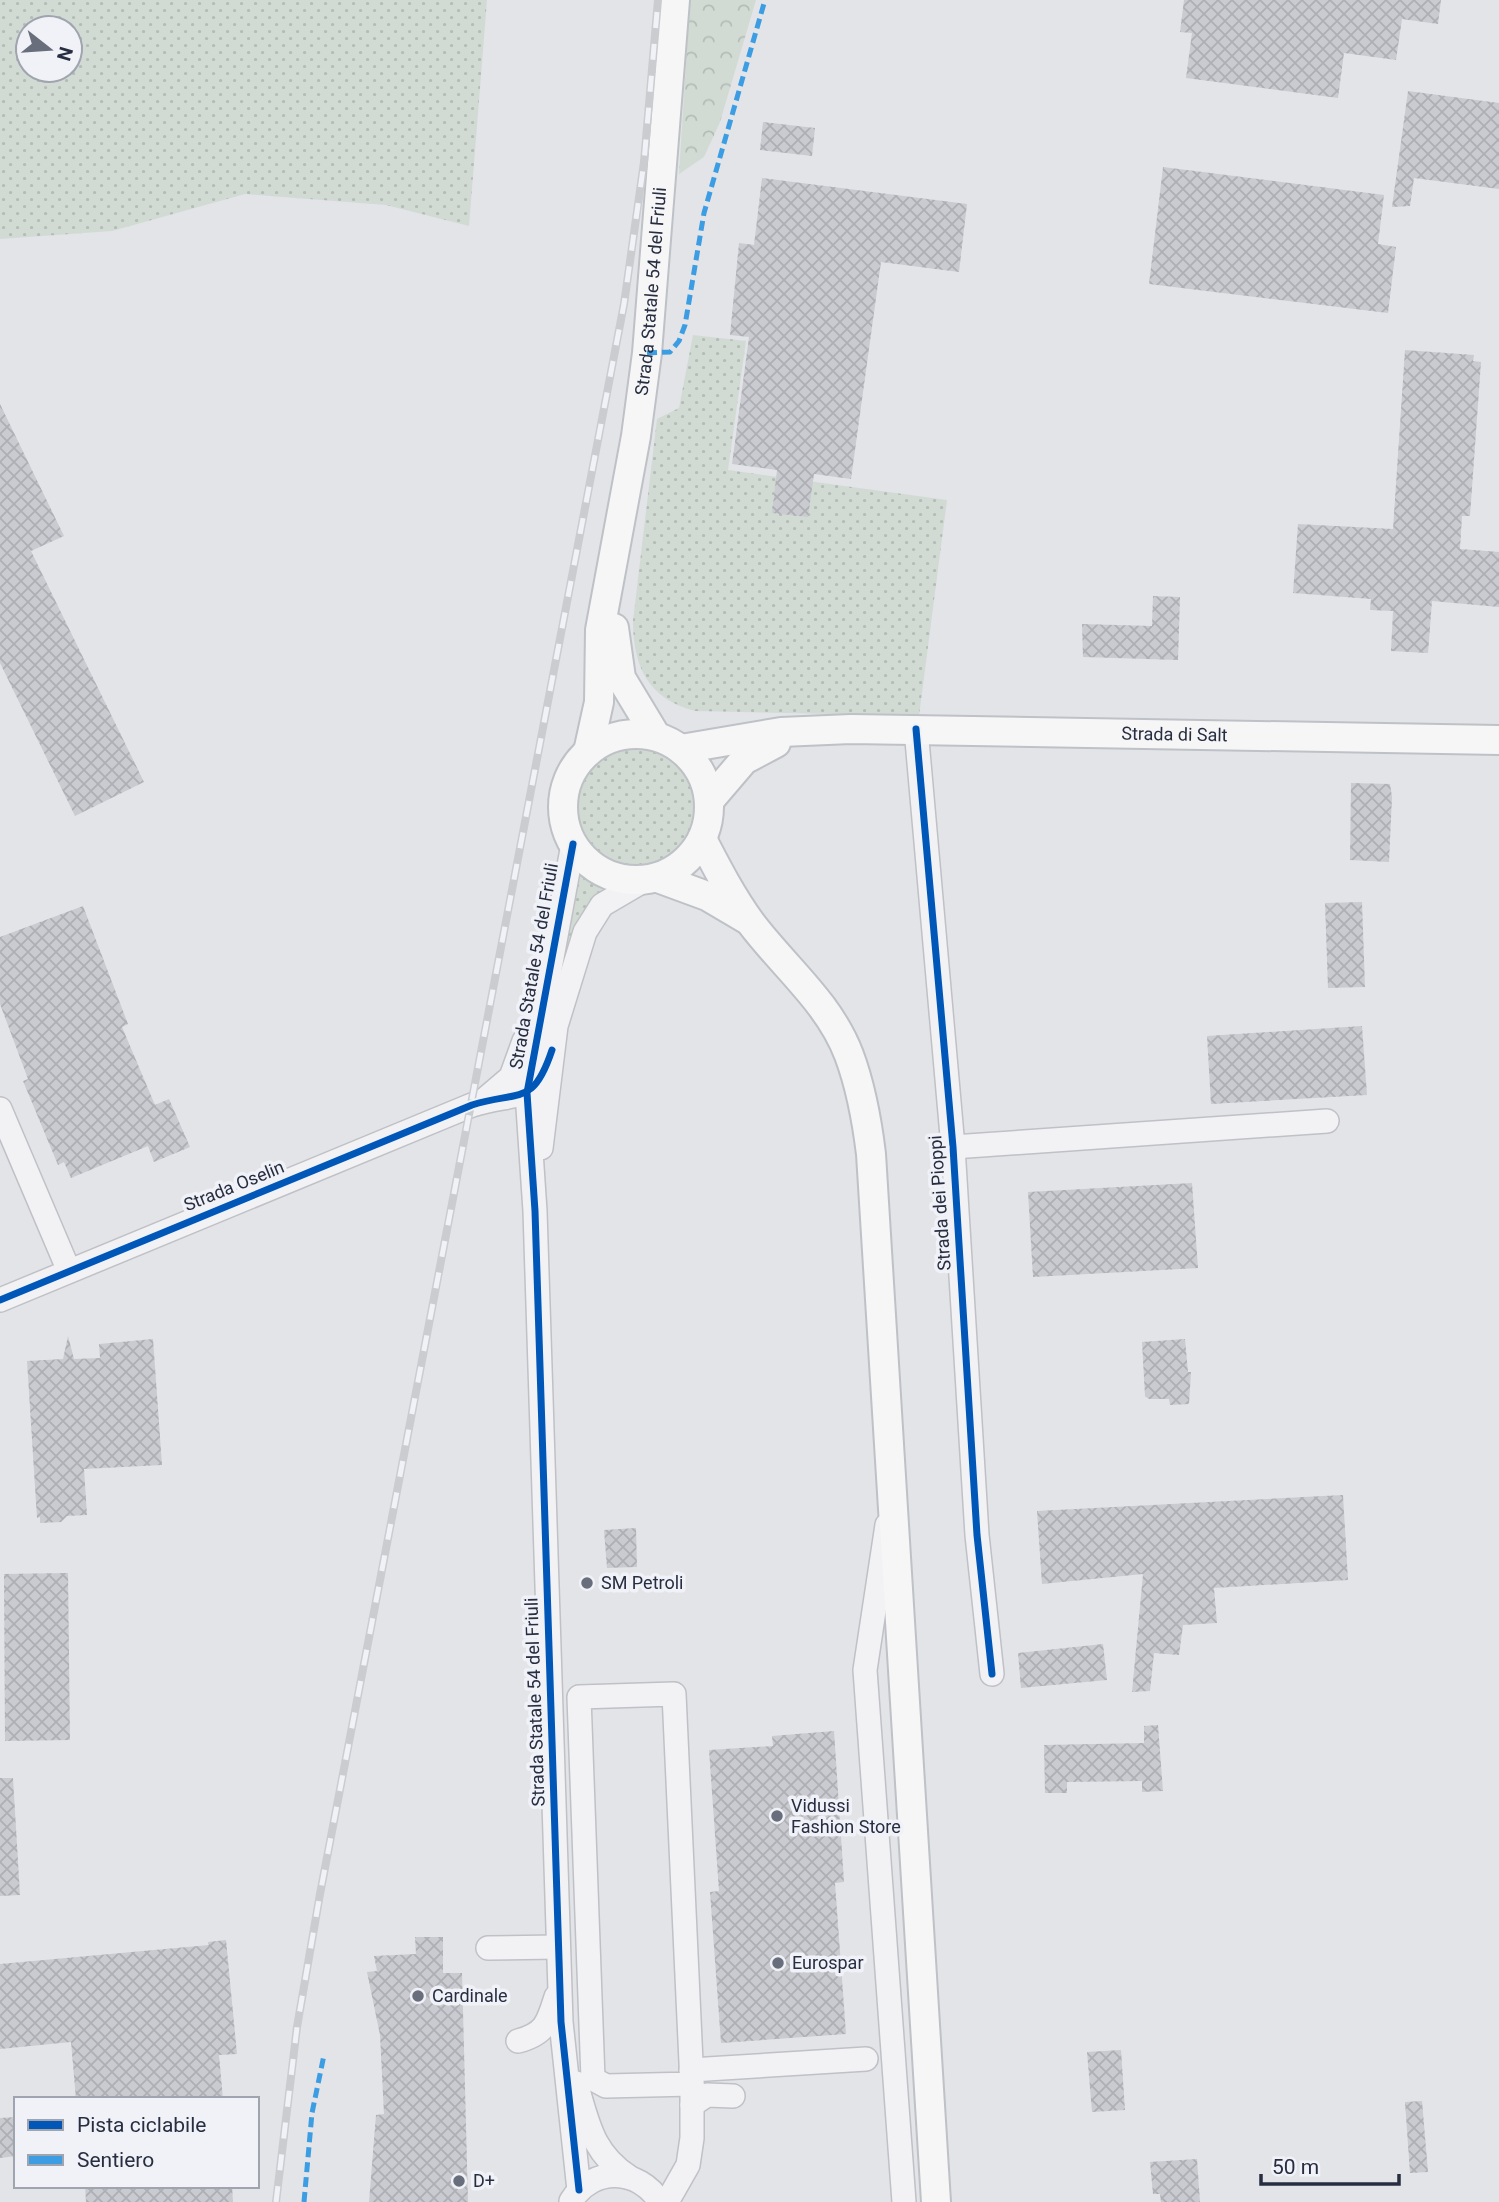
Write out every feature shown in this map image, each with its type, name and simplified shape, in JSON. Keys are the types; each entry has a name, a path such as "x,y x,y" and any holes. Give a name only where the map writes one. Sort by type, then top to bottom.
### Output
{"main road":[{"name":"Strada Statale 54 del Friuli","path":"588,752 599,702 600,630 648,353 675,0"},
{"name":"Strada Statale 54 del Friuli","path":"610,580 621,678 656,736"},
{"name":"Strada di Salt","path":"851,729 1499,740"},
{"path":"681,749 781,732 851,729"},
{"path":"709,802 744,760 758,750 777,742 851,729"},
{"name":"Strada Statale 54 del Friuli","path":"623,735 656,736 681,749 700,770 709,802 702,839 688,860 651,879 620,879 599,871 573,844 564,815 564,799 569,778 588,752 600,743 623,735"},
{"path":"702,839 751,923 816,998 831,1021 849,1054 866,1116 872,1154 936,2202"},
{"path":"651,879 707,896 751,923"}],"street":[{"name":"Strada dei Pioppi","path":"916,730 953,1147 977,1535 992,1674"},
{"name":"Strada Statale 54 del Friuli","path":"573,844 527,1093 535,1211 561,2022 575,2196"},
{"name":"Strada Statale 54 del Friuli","path":"535,1211 552,1050 563,996 594,914 611,898 651,879"},
{"name":"Strada Statale 54 del Friuli","path":"480,1102 501,1088 519,1061 540,934 564,891"},
{"path":"527,1093 539,1081 552,1050"},
{"name":"Strada Statale 54 del Friuli","path":"480,1102 527,1093"},
{"name":"Strada Statale 54 del Friuli","path":"480,1102 508,1115 522,1131 535,1211"},
{"name":"Strada Oselin","path":"0,1300 480,1102"},
{"path":"0,1109 69,1271"},
{"path":"953,1147 1327,1121"},
{"path":"891,1498 865,1670 904,2202"},
{"path":"667,2202 685,2174 692,2138 692,2087 674,1694 579,1697 593,2079 606,2086 692,2087 866,2059"},
{"path":"488,1948 558,1947"},
{"path":"560,1986 544,2027 537,2036 518,2041 543,2052 554,2062 566,2092"},
{"name":"Strada Statale 54 del Friuli","path":"561,2022 573,2074 598,2148 609,2164 635,2179 660,2202"},
{"path":"692,2087 707,2095 733,2096"},
{"path":"635,2179 668,2171 686,2153 692,2138"},
{"name":"Strada Statale 54 del Friuli","path":"575,2196 597,2178 618,2175 635,2179"}],"green space":[{"path":"0,0 487,0 469,226 386,205 245,194 112,231 0,239"},
{"path":"690,0 756,0 720,122 704,157 679,174"},
{"path":"693,335 746,341 728,470 947,500 919,716 695,711 665,698 646,678 636,652 633,621 657,419 679,408"},
{"path":"637,745 661,749 681,763 695,783 699,807 695,831 681,851 661,865 637,869 613,865 593,851 579,831 575,807 579,783 593,763 613,749"},
{"path":"576,870 605,888 593,901 576,932 549,1017"}],"building":[{"path":"1184,0 1441,0 1438,24 1402,19 1396,60 1344,53 1338,98 1186,78 1192,33 1180,32"},
{"path":"1408,91 1499,103 1499,189 1414,178 1410,206 1392,207"},
{"path":"763,122 815,128 812,156 760,150"},
{"path":"1163,167 1384,195 1378,244 1396,247 1388,313 1149,284"},
{"path":"762,178 967,204 959,272 881,262 851,479 814,474 808,517 772,513 777,470 732,464 749,337 730,335 739,243 754,245"},
{"path":"1405,350 1474,355 1473,361 1481,362 1470,516 1462,516 1460,549 1499,552 1499,607 1432,601 1428,653 1391,651 1393,611 1370,610 1371,599 1293,593 1298,524 1393,529"},
{"path":"0,404 64,536 31,551 144,782 75,816 0,663"},
{"path":"1153,596 1180,597 1178,660 1083,657 1082,624 1152,626"},
{"path":"1351,783 1390,784 1392,797 1389,862 1350,860"},
{"path":"1362,902 1365,987 1328,988 1325,903"},
{"path":"83,906 128,1024 122,1027 155,1105 169,1099 190,1147 154,1162 148,1146 71,1178 64,1162 58,1165 23,1081 28,1079 0,1004 0,937"},
{"path":"1362,1026 1367,1095 1211,1104 1207,1036"},
{"path":"1192,1183 1198,1268 1033,1277 1028,1192"},
{"path":"68,1336 74,1359 100,1358 99,1344 153,1339 162,1465 84,1469 87,1515 67,1516 61,1522 40,1523 40,1517 37,1518 27,1361 63,1359"},
{"path":"1185,1339 1188,1372 1191,1372 1189,1404 1170,1405 1169,1399 1149,1399 1145,1396 1142,1342"},
{"path":"1343,1495 1348,1580 1214,1588 1217,1623 1183,1625 1179,1655 1154,1653 1150,1691 1132,1692 1143,1574 1042,1584 1037,1511"},
{"path":"636,1528 637,1567 607,1568 604,1530"},
{"path":"68,1573 70,1740 5,1741 4,1574"},
{"path":"1103,1644 1107,1680 1021,1688 1018,1653"},
{"path":"1158,1725 1163,1791 1142,1792 1142,1781 1067,1782 1067,1793 1045,1793 1044,1745 1144,1743 1144,1726"},
{"path":"834,1731 844,1882 835,1883 846,2034 721,2043 710,1892 719,1891 709,1750 773,1746 772,1736"},
{"path":"0,1778 13,1778 20,1895 0,1896"},
{"path":"415,1937 443,1937 443,1973 462,1973 468,2202 369,2202 376,2115 384,2114 380,2035 367,1972 377,1971 374,1956 416,1954"},
{"path":"226,1940 237,2054 219,2055 223,2097 76,2097 71,2042 0,2049 0,1964 209,1945 208,1942"},
{"path":"1121,2050 1125,2110 1092,2112 1087,2052"},
{"path":"1422,2101 1428,2172 1410,2173 1405,2102"},
{"path":"14,2117 14,2156 0,2158 0,2118"},
{"path":"1197,2159 1200,2202 1161,2202 1160,2194 1153,2194 1150,2162"},
{"path":"85,2188 232,2188 233,2202 86,2202"}],"railway":[{"path":"276,2202 297,2027 320,1894 624,304 644,162 658,0"}],"marked path":[{"path":"647,353 670,352 679,341 685,325 704,213 765,0"},
{"path":"304,2202 312,2113 324,2055"}],"cycle path":[{"path":"916,729 953,1147 977,1535 992,1674"},
{"path":"573,844 527,1093 535,1211 561,2022 579,2190"},
{"path":"0,1300 472,1105 523,1093 538,1081 552,1050"}],"place":[{"name":"SM Petroli","path":"587,1583"},
{"name":"Vidussi Fashion Store","path":"777,1816"},
{"name":"Eurospar","path":"778,1963"},
{"name":"Cardinale","path":"418,1996"},
{"name":"D+","path":"459,2181"}]}
